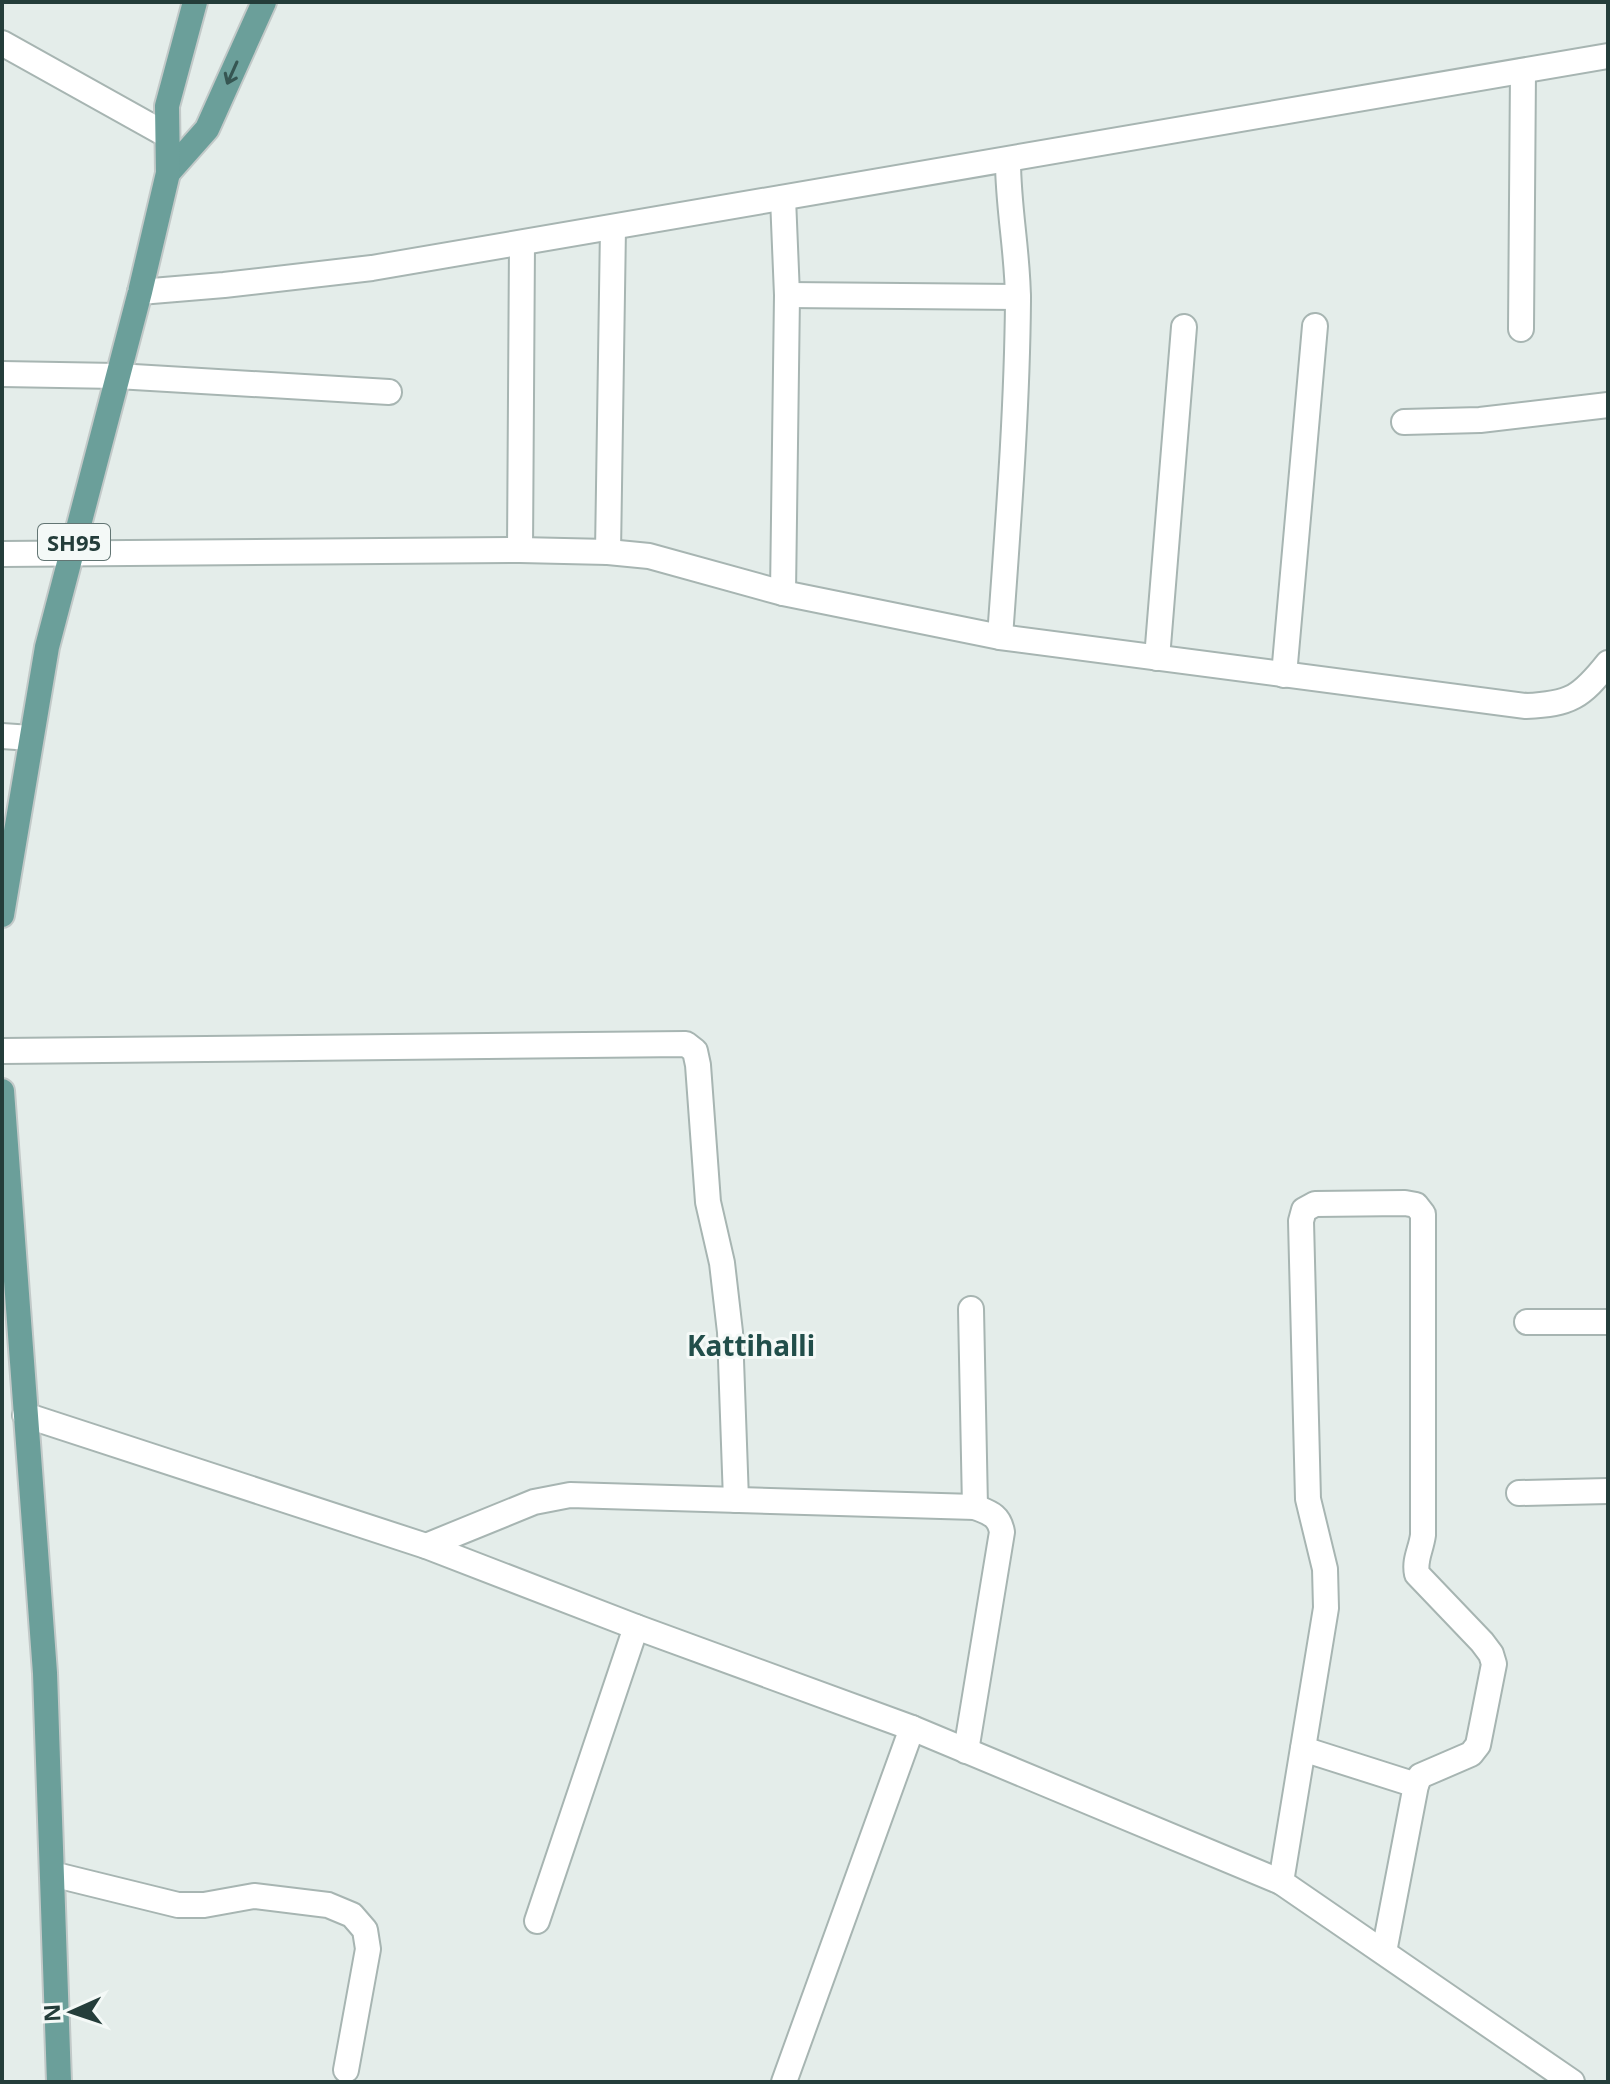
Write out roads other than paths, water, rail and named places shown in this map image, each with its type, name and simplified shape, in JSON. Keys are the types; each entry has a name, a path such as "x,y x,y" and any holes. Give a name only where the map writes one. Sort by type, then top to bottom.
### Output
{"main road":[{"name":"SH95","path":"2,915 47,647 168,173 165,134 167,106 195,2"},
{"name":"SH95","path":"168,173 207,129 264,2"},
{"path":"2,1091 45,1673 59,2082"}],"street":[{"path":"2,43 165,134"},
{"path":"140,292 372,268 1608,56"},
{"path":"1521,329 1523,71"},
{"path":"1000,637 1012,474 1018,297 1008,199 1008,161"},
{"path":"783,198 787,295 783,593"},
{"path":"608,552 613,228"},
{"path":"520,550 522,243"},
{"path":"787,295 1018,297"},
{"path":"1284,675 1315,326"},
{"path":"1157,658 1184,327"},
{"path":"2,374 117,376 389,392"},
{"path":"1404,422 1480,420 1608,405"},
{"path":"2,554 520,550 649,556 783,593 1000,637 1526,706 1556,705 1586,691 1608,663"},
{"path":"2,736 31,738"},
{"path":"2,1051 686,1044 695,1051 698,1065 708,1202 722,1263 730,1332 736,1500"},
{"path":"1281,1882 1326,1608 1325,1569 1307,1487 1301,1221 1304,1210 1315,1204 1416,1205 1423,1214 1423,1535 1421,1549 1414,1562 1417,1574 1482,1642 1494,1664 1478,1745 1471,1754 1420,1776 1416,1785 1384,1952"},
{"path":"971,1309 975,1507"},
{"path":"1527,1322 1608,1322"},
{"path":"25,1415 426,1546 912,1728 1281,1882 1572,2082"},
{"path":"1519,1493 1608,1491"},
{"path":"426,1546 552,1497 570,1495 975,1507 992,1513 1000,1520 1002,1532 966,1751"},
{"path":"537,1921 636,1627"},
{"path":"784,2082 912,1728"},
{"path":"1303,1749 1416,1785"},
{"path":"52,1874 178,1905 204,1905 254,1896 328,1905 352,1915 365,1930 368,1949 346,2070"}],"district":[{"name":"Kattihalli","path":"751,1345"}]}
